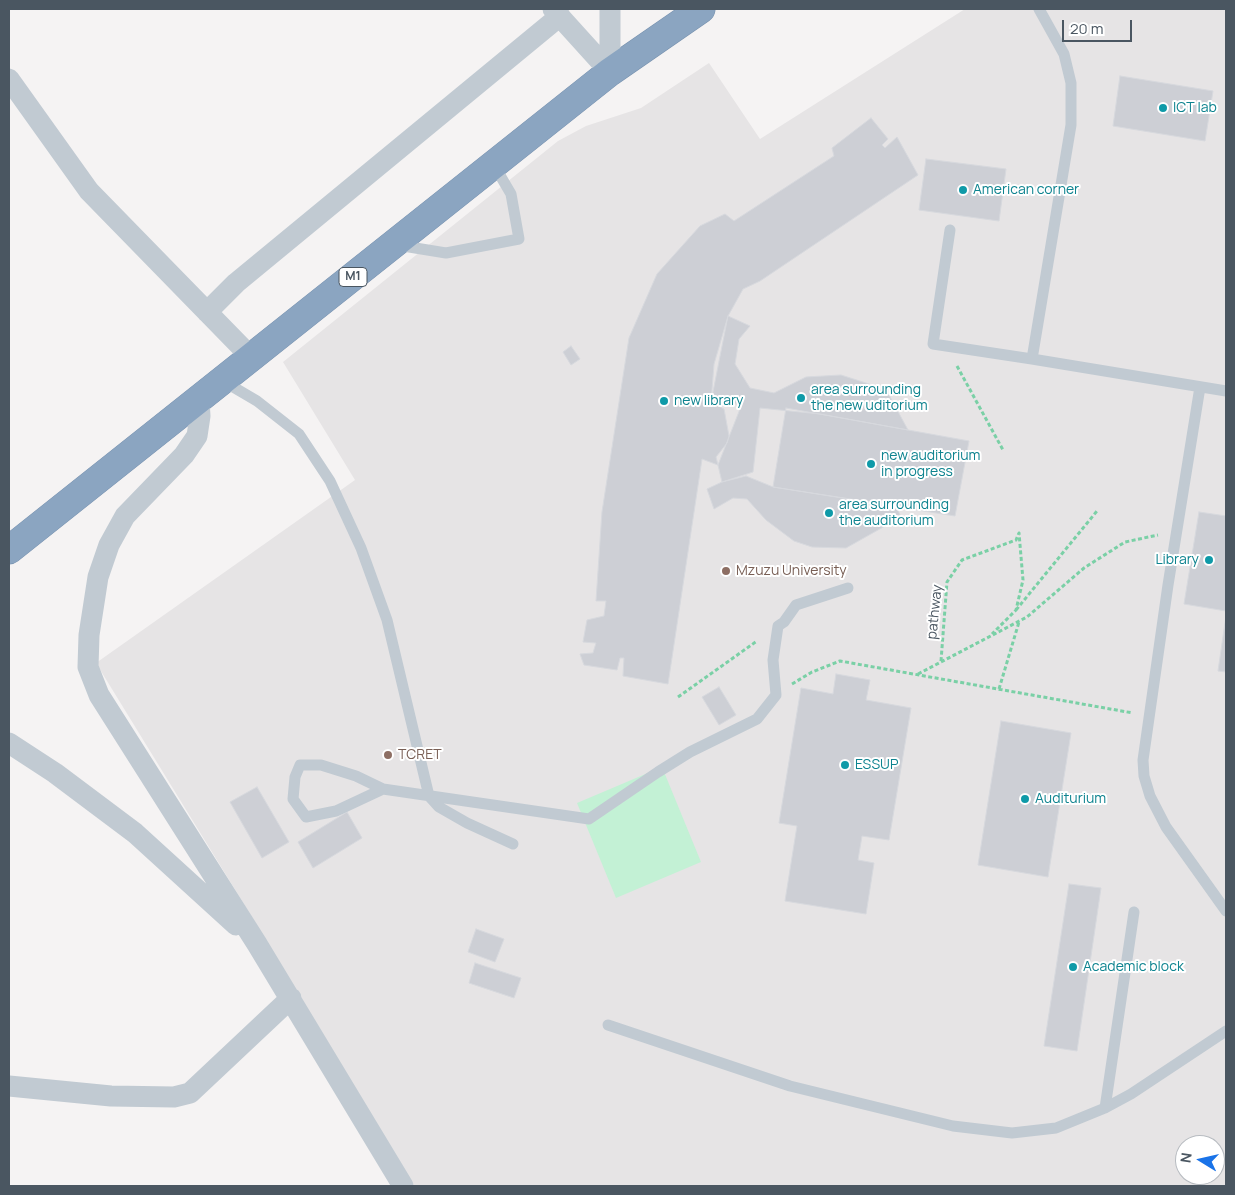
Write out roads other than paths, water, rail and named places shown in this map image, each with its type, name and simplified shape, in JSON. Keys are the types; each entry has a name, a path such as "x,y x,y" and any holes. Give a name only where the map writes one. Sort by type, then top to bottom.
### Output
{"highway":[{"name":"M1","path":"9,550 610,72 701,9"}],"street":[{"path":"610,9 610,72"},
{"path":"207,312 236,283 556,13 610,72"},
{"path":"9,79 89,191 252,358"},
{"path":"198,401 200,416 197,436 184,455 125,516 109,545 98,577 89,635 88,667 99,695 257,944 403,1186"},
{"path":"9,743 55,773 135,833 257,944"},
{"path":"9,1086 110,1096 174,1097 190,1093 290,998"}],"lane":[{"path":"1032,360 1071,125 1071,83 1064,54 1039,9"},
{"path":"394,244 446,252 519,239 511,194 494,164"},
{"path":"950,230 933,344 1226,391"},
{"path":"223,381 257,401 299,434 330,481 361,548 387,620 429,796 439,807 467,823 513,844"},
{"path":"1200,387 1176,531 1143,760 1144,776 1150,796 1166,827 1226,911"},
{"path":"383,790 336,811 306,817 293,799 295,777 300,765 321,765 356,776 383,790 589,819 690,752 757,719 776,695 774,660 778,626 784,622 796,605 848,588"},
{"path":"1105,1108 1134,912"},
{"path":"608,1026 790,1086 953,1126 1012,1133 1056,1128 1105,1108 1131,1094 1226,1031"}],"place":[{"name":"ICT lab","path":"1163,108"},
{"name":"American corner","path":"963,190"},
{"name":"area surrounding the new uditorium","path":"801,398"},
{"name":"new library","path":"664,401"},
{"name":"new auditorium in progress","path":"871,464"},
{"name":"area surrounding the auditorium","path":"829,513"},
{"name":"Library","path":"1209,560"},
{"name":"Mzuzu University","path":"726,571"},
{"name":"TCRET","path":"388,755"},
{"name":"ESSUP","path":"845,765"},
{"name":"Auditurium","path":"1025,799"},
{"name":"Academic block","path":"1073,967"}]}
